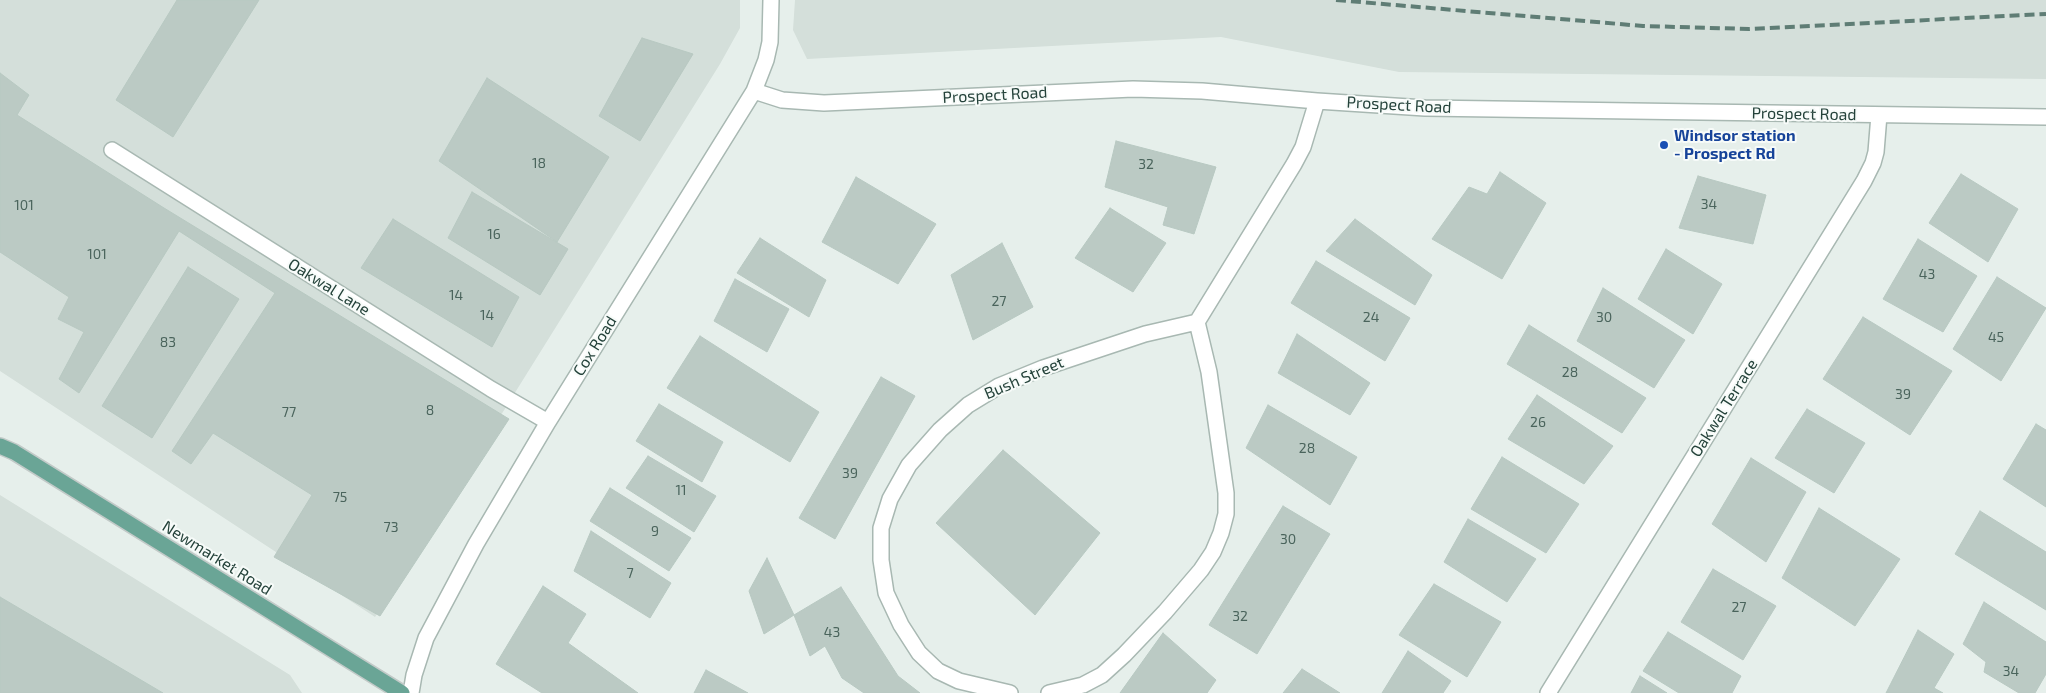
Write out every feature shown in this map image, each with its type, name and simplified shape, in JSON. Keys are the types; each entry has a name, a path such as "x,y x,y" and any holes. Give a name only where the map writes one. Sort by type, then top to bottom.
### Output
{"main road":[{"name":"Newmarket Road","path":"0,437 7,449 402,693"}],"street":[{"name":"Cox Road","path":"411,693 414,675 426,638 476,544 548,422 754,91 766,60 771,26 771,0"},
{"name":"Prospect Road","path":"754,91 782,100 824,103 1133,89 1202,91 1424,108 2046,117"},
{"path":"1049,693 1083,686 1102,675 1165,612 1201,570 1213,552 1226,514 1226,493 1209,372 1197,322 1294,164 1303,147 1317,101"},
{"name":"Oakwal Terrace","path":"1548,693 1864,181 1876,152 1879,115"},
{"name":"Oakwal Lane","path":"112,150 482,383 548,422"},
{"name":"Bush Street","path":"1010,693 959,681 938,671 919,653 901,625 886,593 881,560 881,528 890,499 909,465 940,430 968,404 999,386 1043,368 1145,334 1197,322"}],"shaded area":[{"path":"0,0 740,0 740,28 720,64 375,617 0,371"},
{"path":"795,0 2046,0 2046,79 1399,72 1221,37 807,59 793,30"},
{"path":"0,495 290,675 302,693 0,693"}],"building":[{"path":"177,0 259,0 173,137 116,100"},
{"path":"642,38 693,54 640,141 599,116"},
{"path":"0,73 29,95 17,115 164,208 509,419 380,616 274,557 312,495 213,433 191,464 172,451 275,293 179,231 79,393 59,379 84,332 58,319 69,297 0,252"},
{"path":"487,78 609,157 557,242 439,161"},
{"path":"1116,141 1216,167 1194,234 1163,225 1168,207 1105,187"},
{"path":"1500,172 1546,203 1502,279 1432,239 1469,187 1487,194"},
{"path":"1961,174 2018,209 1988,262 1929,223"},
{"path":"1698,176 1766,195 1753,244 1679,228"},
{"path":"856,177 936,224 898,284 822,242"},
{"path":"472,192 568,249 540,295 448,238"},
{"path":"1110,208 1166,243 1133,292 1075,258"},
{"path":"393,219 519,297 492,347 361,268"},
{"path":"1355,219 1432,275 1415,305 1326,251"},
{"path":"760,238 826,280 809,317 737,273"},
{"path":"1918,239 1977,276 1943,332 1883,299"},
{"path":"1002,243 1033,307 973,340 951,275"},
{"path":"1666,249 1722,284 1693,334 1638,299"},
{"path":"1316,261 1410,318 1385,361 1291,303"},
{"path":"188,267 239,299 152,438 102,406"},
{"path":"1997,277 2046,308 2001,381 1953,349"},
{"path":"735,279 789,309 767,352 714,321"},
{"path":"1603,288 1685,340 1654,388 1577,341"},
{"path":"1863,317 1952,371 1910,435 1823,379"},
{"path":"1529,325 1646,398 1622,433 1507,364"},
{"path":"1297,334 1370,383 1350,415 1278,373"},
{"path":"700,336 819,412 790,462 667,388"},
{"path":"881,377 915,396 835,539 799,518"},
{"path":"1537,395 1613,446 1584,484 1508,439"},
{"path":"659,404 723,442 702,482 636,441"},
{"path":"1268,405 1357,457 1330,505 1246,448"},
{"path":"1807,409 1865,443 1834,493 1775,458"},
{"path":"2036,424 2046,430 2046,507 2003,479"},
{"path":"1003,450 1100,533 1035,615 936,523"},
{"path":"648,456 716,496 694,532 626,488"},
{"path":"1502,457 1579,504 1546,553 1471,509"},
{"path":"1751,458 1806,492 1766,562 1712,524"},
{"path":"610,488 691,538 669,571 590,521"},
{"path":"1283,506 1330,534 1257,654 1209,625"},
{"path":"1819,508 1900,559 1855,626 1782,578"},
{"path":"1980,511 2046,552 2046,610 1955,554"},
{"path":"1468,519 1536,559 1507,602 1444,562"},
{"path":"591,531 671,583 650,618 574,571"},
{"path":"767,558 794,615 764,634 749,591"},
{"path":"1713,569 1776,606 1743,660 1681,622"},
{"path":"1434,584 1501,622 1467,677 1399,635"},
{"path":"543,586 586,614 568,643 638,693 542,693 496,664"},
{"path":"841,587 898,676 920,693 864,693 842,678 825,646 810,656 794,615"},
{"path":"0,597 163,693 0,693"},
{"path":"1984,602 2046,642 2046,674 2035,693 2019,693 1984,672 1986,662 1963,644"},
{"path":"1918,630 1954,654 1934,688 1943,693 1886,693"},
{"path":"1668,632 1741,676 1732,693 1679,693 1643,671"},
{"path":"1163,633 1216,680 1207,693 1120,693"},
{"path":"1408,651 1451,681 1443,693 1382,693"},
{"path":"1302,669 1340,693 1283,693"},
{"path":"706,670 748,693 694,693"},
{"path":"1640,676 1667,693 1631,693"}],"railway":[{"path":"1336,0 1643,26 1749,29 2046,14"}],"place":[{"name":"Windsor station - Prospect Rd","path":"1664,145"}]}
